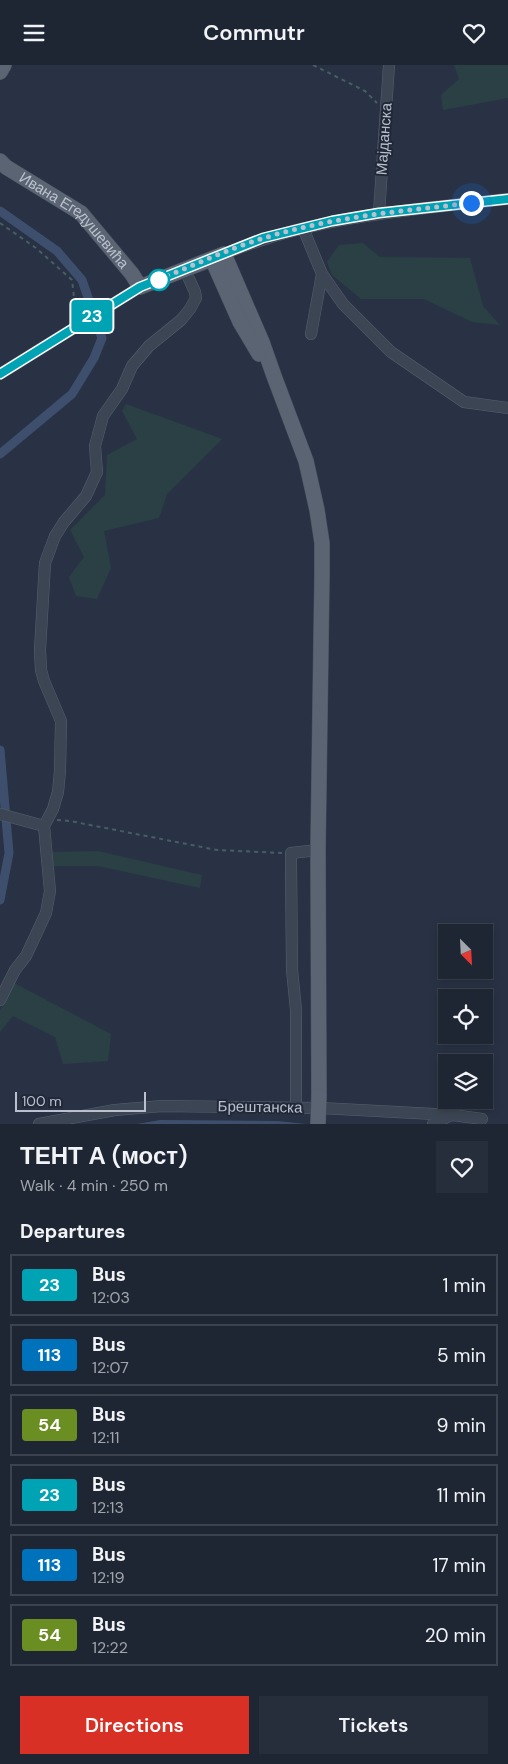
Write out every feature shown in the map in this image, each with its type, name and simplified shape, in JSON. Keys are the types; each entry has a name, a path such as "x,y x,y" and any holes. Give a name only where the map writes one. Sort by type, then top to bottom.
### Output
{"main road":[{"path":"0,72 4,65"},
{"name":"Ивана Егедушевића","path":"0,161 6,167 81,213 132,274 140,287"},
{"path":"140,287 218,256 262,341 306,461 318,510 322,550 318,849 318,1124"}],"street":[{"name":"Мајданска","path":"379,213 389,65"},
{"path":"218,256 263,238 379,213 508,199"},
{"path":"303,228 322,274 343,304 391,352 464,402 508,408"},
{"path":"0,1000 15,970 26,957 46,913 50,891 46,823 58,792 60,721 41,670 40,650 45,563 55,536 86,496 98,472 95,446 103,416 122,389 132,366 148,346 181,321 196,298 185,270"},
{"path":"311,334 322,274"},
{"path":"0,374 140,287"},
{"path":"6,816 46,823"},
{"path":"296,1108 296,1010 292,970 291,853 318,849"},
{"name":"Брештанска","path":"39,1124 115,1110 162,1105 296,1108 453,1115 482,1119"},
{"path":"433,1124 453,1115"}],"path":[{"path":"313,65 365,91 386,111"},
{"path":"0,223 36,248 72,280 83,322"},
{"path":"46,823 70,821 217,850 291,853"}],"green space":[{"path":"454,65 508,65 508,98 443,110 441,95 459,79"},
{"path":"363,243 380,257 470,258 483,306 500,325 472,322 424,299 361,299 332,275 327,262 339,245"},
{"path":"126,404 222,439 167,494 159,518 104,531 111,568 97,599 76,596 69,577 84,557 70,530 105,495 107,455 137,439 122,411"},
{"path":"98,851 202,875 200,888 98,866 52,866 53,852"},
{"path":"14,983 111,1034 108,1061 63,1064 55,1037 13,1016 0,1032 0,1010"}],"water":[{"path":"160,1120 278,1121 306,1124 137,1124"}],"waterway":[{"path":"0,211 57,251 82,280 102,338 94,358 72,394 0,454"},
{"path":"0,750 9,853 0,900"}],"bus line":[{"name":"23","path":"0,374 140,287 263,238 332,221 379,213 508,199"}],"route":[{"path":"159,280 155,281 277,234 332,221 379,213 471,203"}]}
